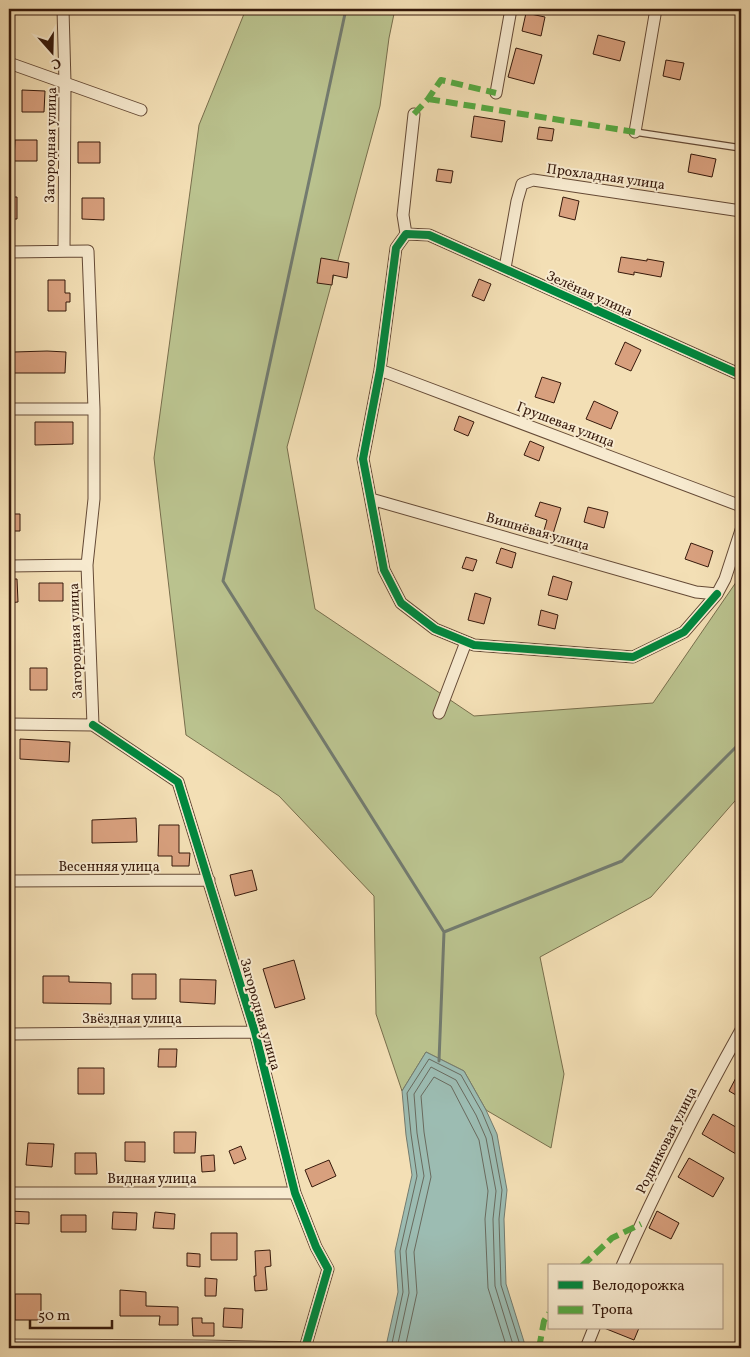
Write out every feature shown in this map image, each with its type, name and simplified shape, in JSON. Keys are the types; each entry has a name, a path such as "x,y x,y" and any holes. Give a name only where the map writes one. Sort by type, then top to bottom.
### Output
{"street":[{"name":"Загородная улица","path":"63,9 66,83 64,251 88,251 94,409 94,499 87,565 94,725 178,782 254,1032 296,1193 316,1247 328,1269 305,1348"},
{"path":"496,93 511,9"},
{"path":"635,132 656,9"},
{"path":"9,63 141,110"},
{"path":"414,114 403,215 406,234 396,248 380,370 364,459 384,570 401,603 435,629 474,645 633,657 684,632 717,594 725,579 741,530"},
{"name":"Прохладная улица","path":"505,268 517,200 522,184 533,180 741,211"},
{"name":"Зелёная улица","path":"406,234 429,235 741,375"},
{"path":"9,252 64,251"},
{"name":"Грушевая улица","path":"380,370 741,506"},
{"path":"9,409 94,409"},
{"name":"Вишнёвая улица","path":"371,500 696,592 717,594"},
{"path":"9,566 87,565"},
{"path":"439,713 466,642"},
{"path":"9,724 94,725"},
{"name":"Весенняя улица","path":"9,881 209,880"},
{"name":"Родниковая улица","path":"623,1264 696,1111 741,1030"},
{"name":"Звёздная улица","path":"9,1034 254,1032"},
{"name":"Видная улица","path":"9,1193 296,1193"},
{"path":"586,1348 593,1330"},
{"path":"9,1345 305,1348"}],"lane":[{"path":"635,132 741,148"}],"green space":[{"path":"246,9 395,9 380,106 287,447 315,609 474,716 653,703 741,575 741,794 651,897 540,957 564,1074 551,1148 486,1110 464,1071 426,1052 402,1091 376,1014 374,896 279,796 186,735 154,458 199,125"}],"water":[{"path":"426,1052 464,1071 497,1134 507,1190 504,1219 506,1284 526,1348 389,1348 386,1346 398,1292 395,1251 412,1175 402,1091"}],"building":[{"path":"526,13 545,17 541,36 522,31"},
{"path":"598,35 625,42 620,61 593,54"},
{"path":"516,48 542,55 534,84 508,77"},
{"path":"666,60 684,63 680,80 663,76"},
{"path":"22,90 45,91 44,112 22,112"},
{"path":"474,116 505,121 502,142 471,137"},
{"path":"539,127 554,129 552,141 537,139"},
{"path":"15,140 37,140 37,161 14,161"},
{"path":"78,142 100,142 100,163 78,163"},
{"path":"691,154 716,159 712,177 688,172"},
{"path":"438,169 453,171 451,183 436,181"},
{"path":"9,197 17,197 17,219 9,219"},
{"path":"563,197 579,201 575,220 559,216"},
{"path":"82,198 104,198 104,220 82,219"},
{"path":"621,257 664,262 661,277 634,272 634,275 618,272"},
{"path":"321,258 349,263 347,278 333,275 332,285 317,283"},
{"path":"479,279 491,284 484,301 472,296"},
{"path":"48,280 65,280 65,293 70,293 70,302 66,302 66,311 48,311"},
{"path":"625,342 641,350 631,371 615,364"},
{"path":"14,352 66,352 65,373 14,373"},
{"path":"542,377 561,383 554,403 535,397"},
{"path":"594,401 618,412 611,429 586,419"},
{"path":"459,416 474,422 468,436 454,430"},
{"path":"35,422 73,422 73,444 35,445"},
{"path":"530,441 544,447 539,461 524,455"},
{"path":"540,502 561,508 552,537 543,534 547,520 535,516"},
{"path":"588,507 608,512 604,528 584,522"},
{"path":"9,514 20,514 20,531 9,531"},
{"path":"691,543 713,551 708,567 685,559"},
{"path":"501,548 516,553 512,568 496,563"},
{"path":"466,557 477,560 473,571 462,568"},
{"path":"553,576 572,582 567,600 548,595"},
{"path":"9,579 17,579 18,602 9,603"},
{"path":"39,583 63,583 63,601 39,601"},
{"path":"475,593 491,598 484,624 468,620"},
{"path":"541,610 558,615 555,629 538,625"},
{"path":"30,668 47,668 47,690 30,690"},
{"path":"20,739 70,742 69,762 20,759"},
{"path":"136,818 137,842 92,843 92,820"},
{"path":"159,825 179,825 179,853 190,853 189,866 172,866 172,856 158,856"},
{"path":"252,870 257,890 235,896 230,875"},
{"path":"294,960 305,999 275,1008 263,969"},
{"path":"132,974 156,974 156,999 132,999"},
{"path":"43,976 69,976 69,982 111,983 111,1004 43,1003"},
{"path":"180,979 216,980 215,1004 180,1002"},
{"path":"159,1049 177,1049 176,1067 158,1067"},
{"path":"78,1068 104,1068 104,1094 78,1094"},
{"path":"741,1068 741,1098 729,1091"},
{"path":"713,1114 741,1130 741,1144 736,1154 702,1134"},
{"path":"174,1132 196,1132 195,1153 174,1153"},
{"path":"125,1142 145,1142 145,1162 125,1161"},
{"path":"28,1143 54,1144 52,1167 26,1165"},
{"path":"241,1146 246,1159 234,1164 229,1151"},
{"path":"75,1153 96,1153 97,1174 75,1174"},
{"path":"214,1155 215,1171 202,1172 201,1156"},
{"path":"689,1158 724,1178 713,1197 678,1177"},
{"path":"329,1160 336,1176 312,1187 305,1170"},
{"path":"10,1211 29,1212 29,1224 10,1223"},
{"path":"657,1211 679,1223 671,1239 649,1228"},
{"path":"113,1212 137,1213 136,1230 112,1229"},
{"path":"155,1212 175,1214 174,1229 153,1228"},
{"path":"61,1215 86,1215 86,1232 61,1232"},
{"path":"211,1233 237,1233 237,1260 211,1260"},
{"path":"270,1250 271,1266 265,1267 267,1290 255,1291 255,1251"},
{"path":"187,1253 200,1254 200,1267 187,1266"},
{"path":"205,1278 217,1279 216,1296 205,1296"},
{"path":"120,1290 146,1292 146,1306 178,1307 178,1325 159,1325 160,1316 120,1316"},
{"path":"15,1294 41,1294 41,1320 15,1320"},
{"path":"224,1308 243,1309 242,1328 223,1327"},
{"path":"192,1318 202,1318 202,1323 214,1323 214,1336 193,1336"},
{"path":"609,1330 638,1330 634,1340"}],"waterway":[{"path":"346,9 223,581 444,932 439,1061"},
{"path":"444,932 622,861 741,742"}],"marked path":[{"path":"414,114 428,99 441,80 496,93"},
{"path":"428,99 635,132"},
{"path":"584,1264 612,1238 641,1224"},
{"path":"539,1348 544,1321 548,1315"},
{"path":"305,1348 338,1345 354,1348"}],"cycle path":[{"path":"717,594 684,632 633,657 474,645 435,629 401,603 384,570 363,459 380,370 396,248 406,234 429,235 741,375"},
{"path":"93,725 178,782 255,1032 295,1193 316,1247 328,1269 305,1348"}]}
